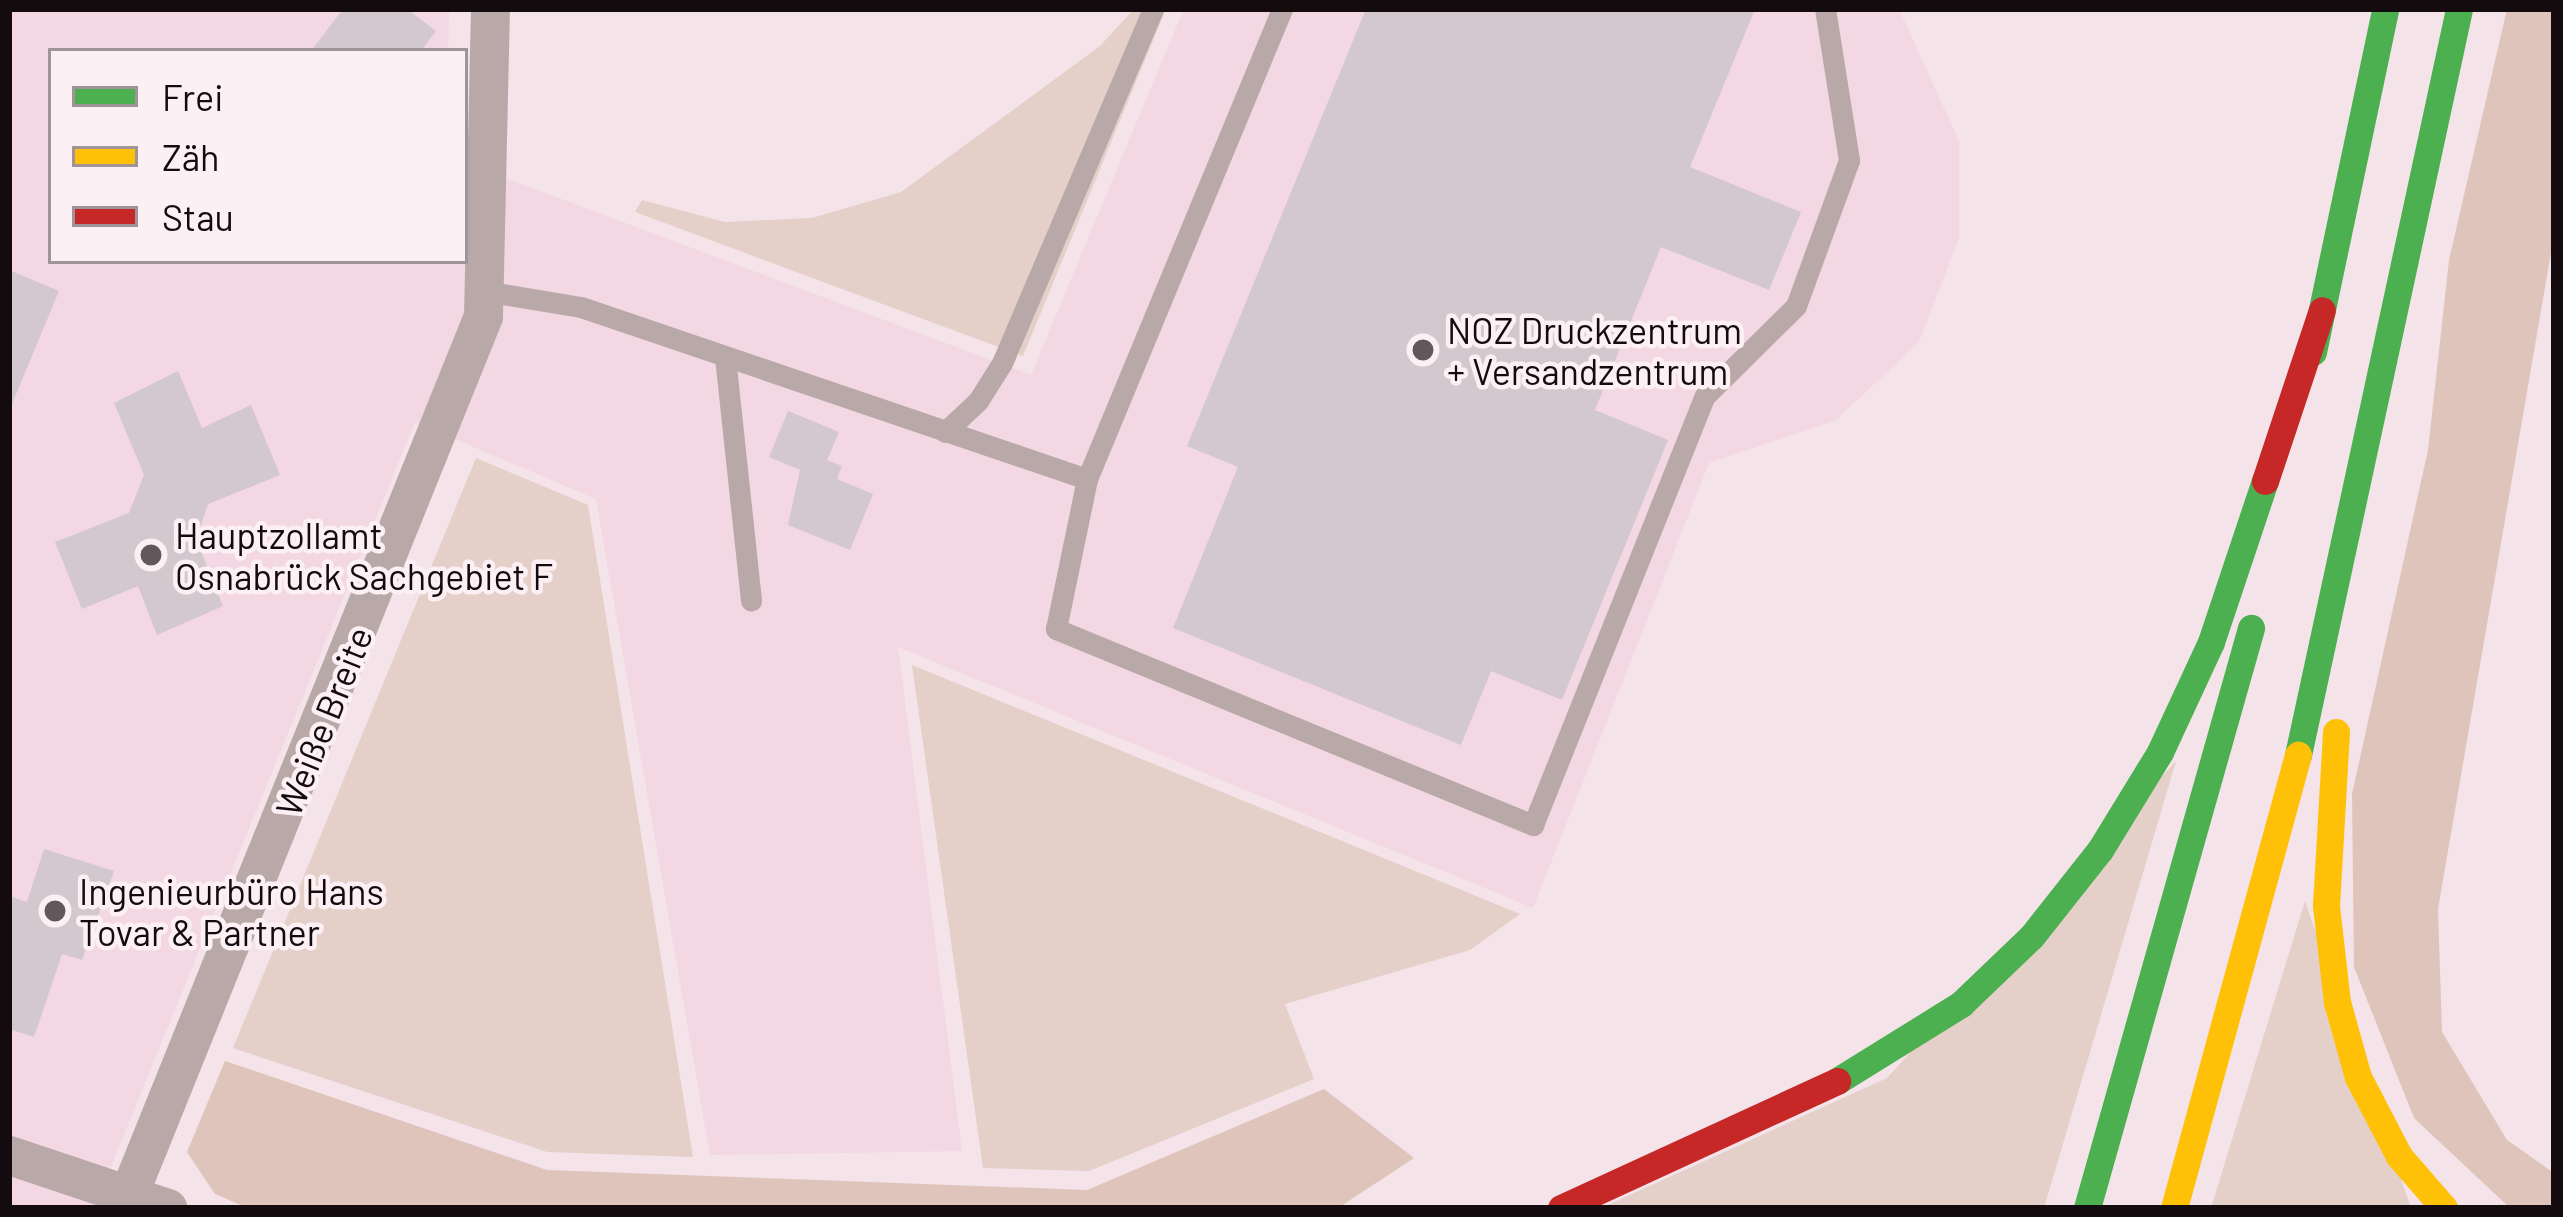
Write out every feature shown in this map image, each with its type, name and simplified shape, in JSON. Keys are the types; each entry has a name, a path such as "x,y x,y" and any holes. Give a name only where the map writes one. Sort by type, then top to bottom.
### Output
{"highway":[{"path":"2087,1208 2261,590 2385,9"},
{"path":"2174,1208 2291,788 2360,493 2459,9"},
{"path":"1561,1208 1877,1062 1961,1004 2032,936 2100,850 2186,698 2241,559 2322,310"},
{"path":"2360,493 2331,785 2328,926 2358,1077 2398,1156 2444,1208"}],"street":[{"name":"Weiße Breite","path":"126,1200 379,586 483,316 490,9"},
{"path":"9,1155 126,1200 167,1208"}],"lane":[{"path":"945,432 978,401 1002,363 1153,9"},
{"path":"1282,9 1087,479 1056,629 1532,825 1705,396 1796,306 1842,181 1849,160 1825,9"},
{"path":"484,290 581,307 1087,479"},
{"path":"725,357 751,601"}],"shaded area":[{"path":"9,9 449,9 448,48 48,48 48,264 468,264 468,164 1031,375 1184,9 1899,9 1959,141 1959,238 1919,342 1836,420 1709,463 1533,908 898,647 962,1151 710,1155 596,499 415,422 94,1208 9,1208"},
{"path":"1134,9 1166,9 1023,356 635,212 642,200 725,222 812,218 901,192 1100,46"},
{"path":"2507,9 2554,9 2554,235 2438,909 2442,1032 2507,1140 2554,1173 2554,1208 2510,1208 2414,1118 2354,967 2352,794 2428,450 2449,260"},
{"path":"476,458 588,505 693,1157 547,1152 233,1048"},
{"path":"912,665 1520,914 1470,950 1285,1004 1314,1079 1089,1171 983,1168"},
{"path":"2176,761 2044,1208 1601,1208 1887,1078"},
{"path":"2305,901 2411,1208 2211,1208"},
{"path":"225,1061 547,1170 1087,1190 1324,1089 1414,1158 1338,1208 248,1208 215,1194 187,1152"}],"building":[{"path":"343,9 407,9 436,31 423,48 313,48"},
{"name":"NOZ Druckzentrum + Versandzentrum","path":"1366,9 1755,9 1690,167 1801,212 1769,290 1661,247 1595,410 1668,440 1562,700 1491,671 1461,745 1173,628 1238,467 1187,446"},
{"path":"9,270 59,291 9,411"},
{"path":"178,371 202,428 251,405 280,475 208,504 196,539 223,606 157,635 138,586 82,609 55,542 129,513 144,475 114,403"},
{"path":"788,411 839,432 827,460 842,466 837,479 873,494 850,550 788,525 800,470 769,457"},
{"path":"44,849 114,871 82,960 62,954 34,1037 9,1029 9,896 27,902"}],"traffic: fast":[{"path":"2313,352 2385,9"},
{"path":"2298,755 2459,9"},
{"path":"1837,1081 1961,1004 2032,936 2100,850 2160,752 2211,642 2265,481"},
{"path":"2087,1208 2251,628"}],"traffic: slow":[{"path":"2336,732 2326,906 2337,1002 2358,1077 2399,1156 2444,1208"},
{"path":"2174,1208 2298,755"}],"traffic: jam":[{"path":"2265,481 2322,310"},
{"path":"1561,1208 1837,1081"}],"place":[{"name":"NOZ Druckzentrum + Versandzentrum","path":"1423,350"},
{"name":"Hauptzollamt Osnabrück Sachgebiet F","path":"151,555"},
{"name":"Ingenieurbüro Hans Tovar & Partner","path":"55,911"}]}
